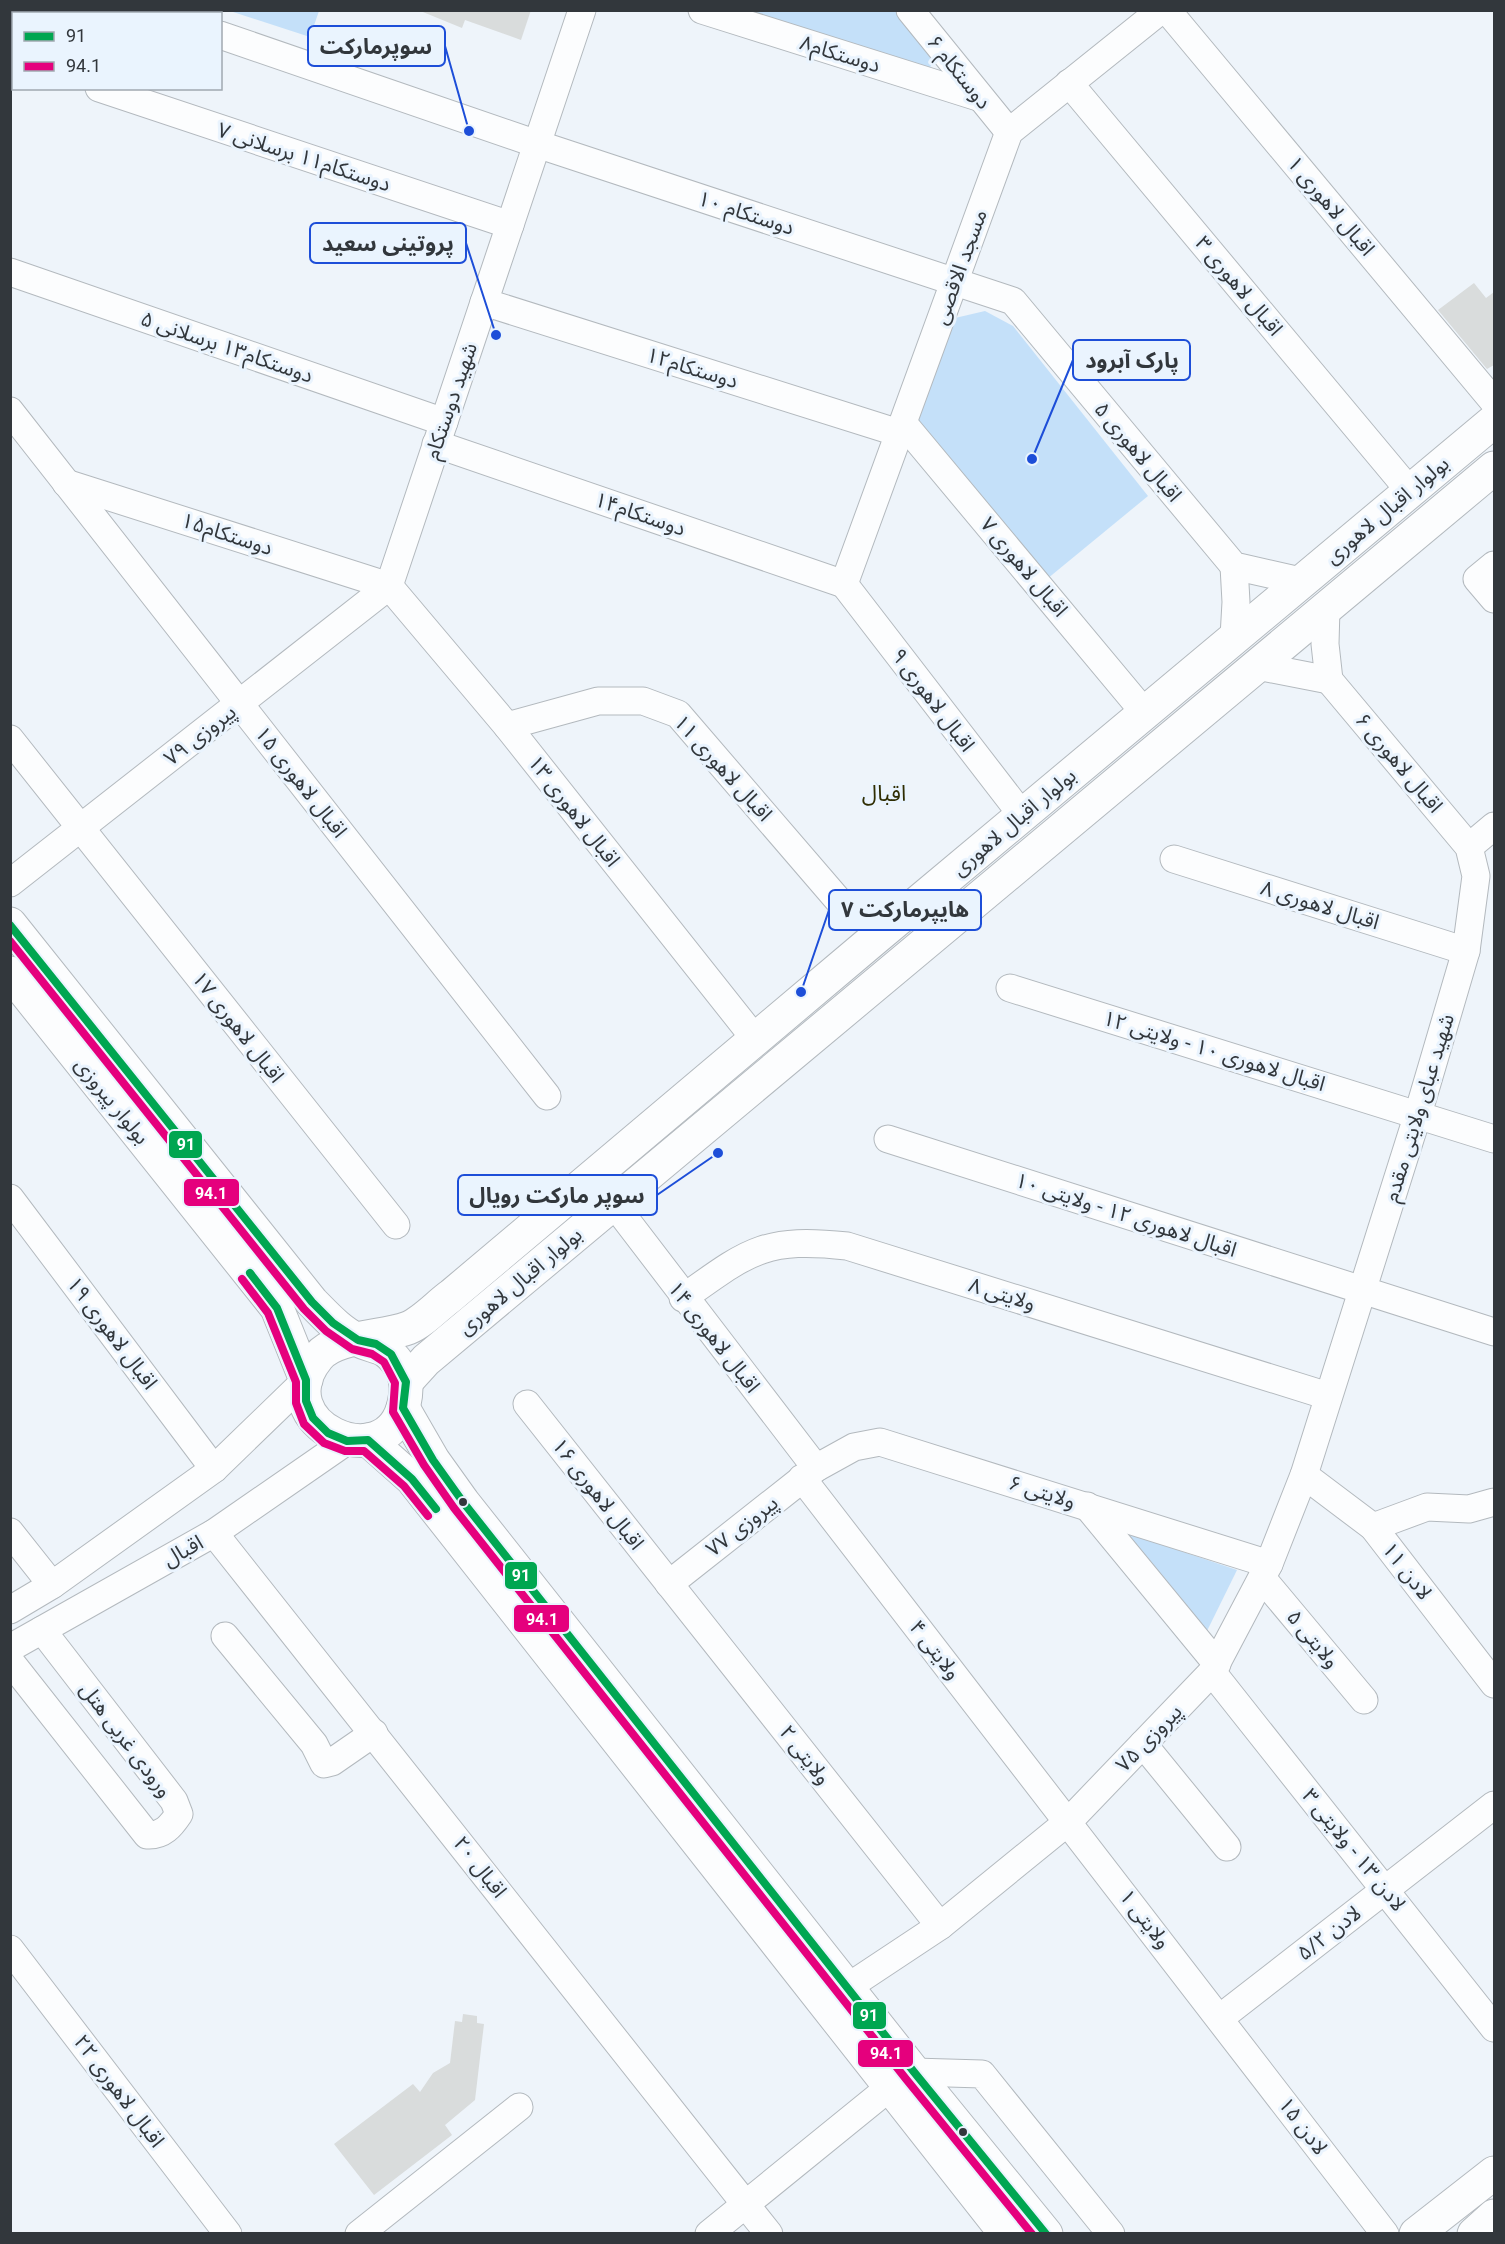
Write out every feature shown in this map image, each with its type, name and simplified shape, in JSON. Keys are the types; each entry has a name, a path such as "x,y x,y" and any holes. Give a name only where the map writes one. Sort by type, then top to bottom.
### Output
{"main road":[{"name":"بولوار اقبال لاهوری","path":"358,1340 409,1328 452,1295 862,948 1494,421"},
{"name":"بولوار اقبال لاهوری","path":"404,1395 426,1359 1494,468"},
{"name":"بولوار پیروزی","path":"10,924 312,1302 333,1323 358,1340"},
{"path":"862,948 886,975"},
{"name":"بولوار پیروزی","path":"10,973 277,1308 306,1380"},
{"path":"1006,2234 902,2079 848,1987 463,1502 433,1460 404,1395 400,1367 391,1354 376,1344 358,1340 334,1345 321,1354 311,1366 306,1380 306,1401 313,1418 328,1433 358,1440 412,1479 902,2079 1046,2234"},
{"path":"358,1440 393,1425 404,1395"},
{"path":"1416,2234 1494,2173"},
{"path":"1474,2234 1494,2216"}],"street":[{"name":"شهید دوستکام","path":"389,586 582,10"},
{"name":"دوستکام۸","path":"702,10 978,97"},
{"name":"دوستکام ۶","path":"910,10 978,97 1009,132"},
{"path":"1009,132 1161,10"},
{"name":"اقبال لاهوری ۱","path":"1167,10 1494,402"},
{"name":"دوستکام ۱۰","path":"222,36 537,144 954,282"},
{"name":"اقبال لاهوری ۳","path":"1069,82 1409,490"},
{"name":"دوستکام۱۱ برسلانی ۷","path":"105,90 510,225"},
{"name":"مسجد الاقصی","path":"844,584 1009,132"},
{"name":"دوستکام۱۳ برسلانی ۵","path":"10,272 440,433"},
{"name":"اقبال لاهوری ۵","path":"954,282 1013,301 1234,566"},
{"name":"دوستکام۱۲","path":"484,302 901,428"},
{"name":"اقبال لاهوری ۱۵","path":"10,411 547,1096"},
{"name":"اقبال لاهوری ۷","path":"901,428 1144,712"},
{"name":"دوستکام۱۴","path":"440,433 844,584"},
{"name":"دوستکام۱۵","path":"66,483 389,586"},
{"path":"1234,637 1236,602 1234,566 1300,581"},
{"path":"1486,572 1494,599"},
{"name":"اقبال لاهوری ۹","path":"844,584 1022,815"},
{"name":"پیروزی ۷۹","path":"10,883 389,586"},
{"name":"اقبال لاهوری ۱۳","path":"389,586 507,726 756,1040"},
{"path":"1257,666 1329,680 1325,644 1326,608"},
{"name":"اقبال لاهوری ۶","path":"1329,680 1469,847"},
{"name":"اقبال لاهوری ۱۱","path":"507,726 598,701 643,701 678,714 838,900"},
{"name":"اقبال لاهوری ۱۷","path":"10,739 396,1225"},
{"path":"1469,847 1494,826"},
{"name":"شهید عبای ولایتی مقدم","path":"1328,1396 1364,1290 1467,951 1485,880 1469,847"},
{"name":"اقبال لاهوری ۸","path":"1174,859 1467,951"},
{"name":"اقبال لاهوری ۱۰ - ولایتی ۱۲","path":"1010,988 1494,1139"},
{"name":"اقبال لاهوری ۱۲ - ولایتی ۱۰","path":"888,1139 1494,1332"},
{"name":"اقبال لاهوری ۱۹","path":"10,1198 214,1469"},
{"name":"اقبال لاهوری ۱۴","path":"614,1204 809,1473"},
{"name":"ولایتی ۸","path":"683,1298 739,1257 772,1245 812,1242 847,1246 1328,1396"},
{"path":"10,1610 52,1585 214,1469 306,1380"},
{"name":"پیروزی ۷۵","path":"848,1987 940,1926 1069,1821 1215,1668 1266,1571 1304,1475 1328,1396"},
{"name":"اقبال لاهوری ۱۶","path":"527,1404 669,1584"},
{"name":"اقبال","path":"10,1648 214,1533 358,1440"},
{"name":"ولایتی ۶","path":"809,1473 854,1448 880,1442 1087,1506 1266,1571"},
{"name":"پیروزی ۷۷","path":"669,1584 809,1473"},
{"name":"ولایتی ۴","path":"809,1473 1069,1821"},
{"name":"لادن ۱۱","path":"1304,1475 1373,1527 1494,1684"},
{"path":"1373,1527 1427,1507 1469,1509 1494,1502"},
{"name":"لادن ۱۳ - ولایتی ۳","path":"1087,1506 1494,2028"},
{"path":"10,1532 52,1585"},
{"name":"اقبال ۲۰","path":"214,1533 769,2234"},
{"name":"ولایتی ۵","path":"1266,1571 1364,1700"},
{"name":"ولایتی ۲","path":"669,1584 940,1926"},
{"name":"ورودی غربی هتل","path":"10,1661 147,1835 156,1836 170,1828 179,1814 174,1801 42,1630"},
{"path":"225,1636 314,1744 324,1764 332,1762 374,1733"},
{"path":"1143,1744 1227,1847"},
{"name":"لادن ۵/۲","path":"1220,2018 1494,1805"},
{"name":"ولایتی ۱","path":"1069,1821 1220,2018"},
{"name":"اقبال لاهوری ۲۲","path":"10,1949 228,2234"},
{"name":"لادن ۱۵","path":"1220,2018 1385,2234"},
{"path":"709,2234 744,2203 902,2079 982,2074 1111,2234"},
{"path":"374,2229 519,2107"}],"shaded area":[{"path":"319,10 310,37 230,11"},
{"path":"732,11 896,11 935,59 929,69"},
{"path":"985,311 1013,326 1148,496 1047,579 915,423 955,318"},
{"path":"1121,1531 1237,1570 1206,1633"}],"building":[{"path":"418,10 531,10 521,40 465,20 462,28"},
{"path":"1474,283 1486,298 1494,292 1494,365 1487,369 1438,310"},
{"path":"463,2014 477,2016 477,2023 484,2024 475,2100 445,2125 452,2135 374,2195 334,2144 413,2084 420,2092 433,2073 450,2063 455,2021 462,2022"}],"transit line":[{"name":"91","path":"10,925 312,1302 333,1323 358,1340 376,1344 391,1354 406,1382 403,1408 433,1460 463,1502 914,2072 1046,2234"},
{"name":"94.1","path":"10,941 304,1309 326,1331 352,1349 372,1354 384,1362 395,1383 393,1412 424,1465 454,1508 906,2079 1032,2234"},
{"name":"91","path":"250,1273 277,1308 306,1380 306,1401 313,1418 328,1433 347,1441 368,1440 412,1479 436,1509"},
{"name":"94.1","path":"242,1279 268,1313 296,1382 296,1403 304,1424 324,1443 345,1451 364,1451 404,1486 428,1516"}],"place":[{"name":"سوپرمارکت","path":"469,131"},
{"name":"پروتینی سعید","path":"496,335"},
{"name":"پارک آبرود","path":"1032,459"},
{"name":"هایپرمارکت ۷","path":"801,992"},
{"name":"سوپر مارکت رویال","path":"718,1153"}],"district":[{"name":"اقبال","path":"884,793"}]}
